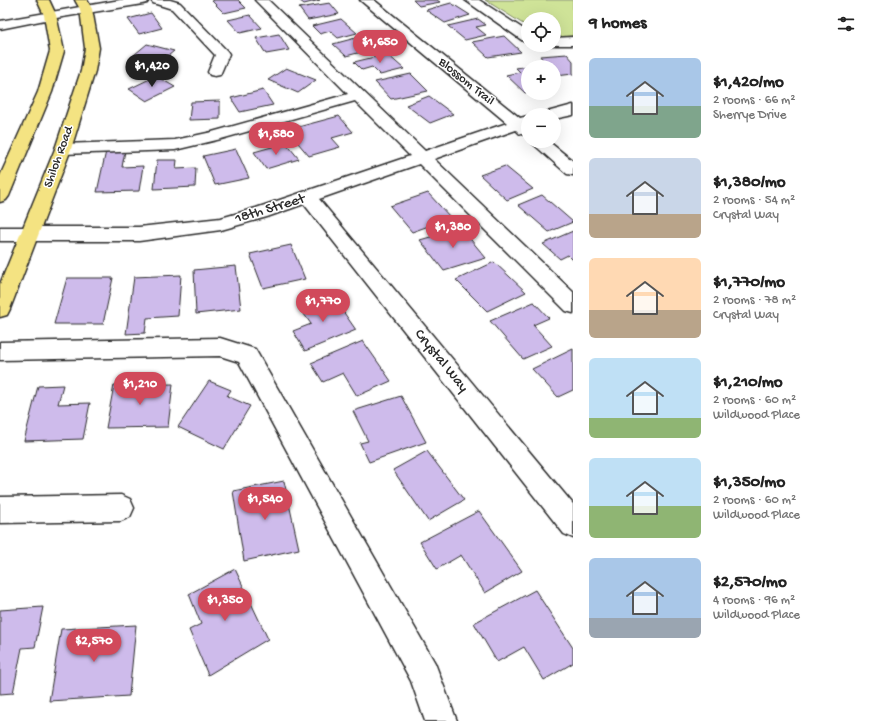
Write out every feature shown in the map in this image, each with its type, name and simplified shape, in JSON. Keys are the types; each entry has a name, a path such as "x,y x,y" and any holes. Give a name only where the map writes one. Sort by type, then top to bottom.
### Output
{"main road":[{"name":"Shiloh Road","path":"0,309 63,149 88,71 92,48 83,4"},
{"path":"0,196 45,92 57,50 47,7"}],"street":[{"path":"0,25 47,7 143,0"},
{"path":"158,0 176,6 222,54 215,72"},
{"path":"261,0 573,305"},
{"name":"Blossom Trail","path":"366,0 521,124"},
{"path":"471,0 521,33"},
{"path":"561,42 573,41"},
{"path":"63,149 175,145 215,136 358,96"},
{"path":"561,113 573,110"},
{"name":"18th Street","path":"0,234 138,234 221,224 261,213 421,157 521,127"},
{"path":"546,148 573,170"},
{"name":"Crystal Way","path":"308,197 573,525"},
{"path":"0,351 220,347 247,354 424,674 441,721"},
{"path":"0,510 121,508"}],"green space":[{"path":"485,0 573,0 573,36 561,37 561,12 521,12 521,23"}],"building":[{"path":"238,0 246,8 224,13 212,1"},
{"path":"299,0 320,0 304,4"},
{"path":"413,0 437,0 440,2 419,6"},
{"path":"330,3 339,14 308,20 299,8"},
{"path":"451,3 470,15 445,23 426,10"},
{"path":"151,13 162,28 139,34 128,19"},
{"path":"250,15 262,28 240,33 228,20"},
{"path":"341,19 357,33 338,38 330,31 320,34 312,26"},
{"path":"478,19 486,25 476,27 486,35 465,40 448,26"},
{"path":"279,34 289,50 266,54 256,38"},
{"path":"363,36 377,48 346,56 333,44"},
{"path":"504,36 521,52 488,57 472,42"},
{"path":"147,44 174,51 156,66 129,59"},
{"path":"387,54 404,69 380,75 372,67 362,70 354,62"},
{"path":"567,54 573,61 573,74 561,75 561,60 543,60 540,56"},
{"path":"521,67 521,89 506,75 520,72 516,68"},
{"path":"286,68 316,80 298,93 268,80"},
{"path":"411,74 428,91 391,99 375,82"},
{"path":"156,76 175,87 147,101 129,89"},
{"path":"263,90 273,105 240,112 231,98"},
{"path":"429,96 453,114 430,123 406,105"},
{"path":"220,101 220,119 189,120 191,102"},
{"path":"339,116 353,132 332,138 340,147 309,156 287,130"},
{"path":"286,143 299,159 266,169 254,152"},
{"path":"236,149 249,178 215,185 203,156"},
{"path":"106,151 125,151 122,167 143,166 139,191 97,192"},
{"path":"157,160 177,160 176,169 196,168 195,187 154,189"},
{"path":"505,166 533,189 507,200 480,175"},
{"path":"428,193 451,218 412,232 390,206"},
{"path":"542,195 573,222 549,232 518,205"},
{"path":"461,228 486,258 444,271 420,240"},
{"path":"573,231 573,260 568,255 560,259 543,244"},
{"path":"291,245 305,279 263,288 250,254"},
{"path":"494,262 526,292 487,311 456,280"},
{"path":"236,266 241,309 196,314 194,270"},
{"path":"181,275 178,316 147,318 145,333 126,334 134,277"},
{"path":"67,278 113,278 103,324 54,324"},
{"path":"331,294 356,330 305,351 293,331 311,324 299,307"},
{"path":"534,302 549,318 533,325 552,346 523,359 490,321"},
{"path":"363,341 391,381 357,396 343,373 323,382 311,363"},
{"path":"573,349 573,390 558,397 532,369"},
{"path":"209,381 231,390 227,396 250,406 224,449 178,427"},
{"path":"173,384 168,427 106,428 114,385"},
{"path":"63,385 58,404 90,403 83,439 24,441 38,386"},
{"path":"401,396 426,442 369,462 360,443 368,441 353,411"},
{"path":"427,451 464,500 428,521 393,470"},
{"path":"284,481 299,549 244,561 233,491"},
{"path":"479,511 522,571 485,593 461,555 437,569 420,542"},
{"path":"235,569 268,639 208,675 189,630 201,624 189,594"},
{"path":"535,590 573,648 573,663 544,680 524,647 497,662 474,623"},
{"path":"43,607 35,647 22,648 13,693 0,694 0,610"},
{"path":"136,625 129,696 49,701 61,629"}]}
